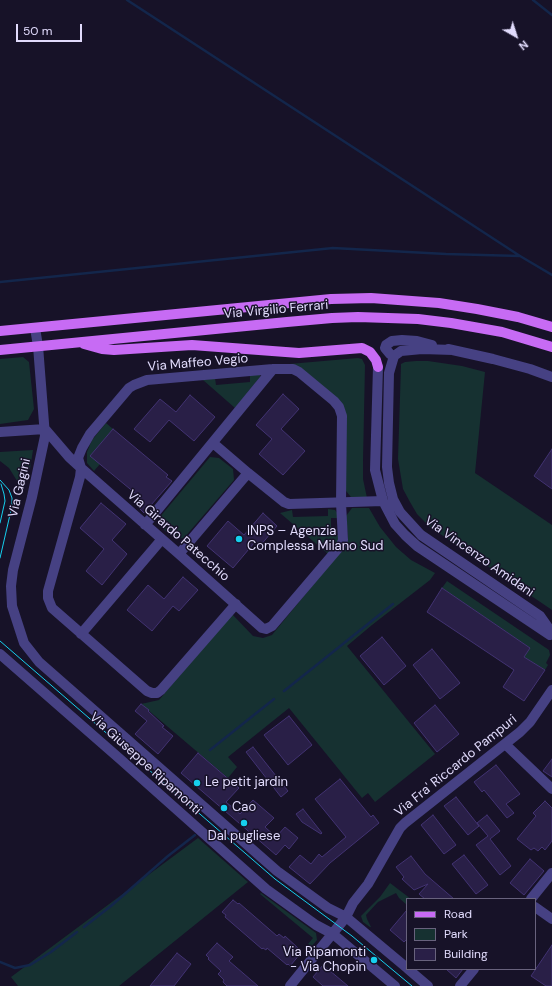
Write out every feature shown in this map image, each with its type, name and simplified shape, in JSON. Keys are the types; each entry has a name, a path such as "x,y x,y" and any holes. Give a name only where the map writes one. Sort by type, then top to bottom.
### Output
{"main road":[{"name":"Via Virgilio Ferrari","path":"0,331 316,300 371,298 432,302 477,309 518,317 552,327"},
{"name":"Via Virgilio Ferrari","path":"0,350 332,318 386,317 418,319 476,327 531,340 552,347"},
{"path":"76,342 102,349 114,350 192,345 299,353 362,348 370,352 376,360 378,367"}],"street":[{"name":"Via Gagini","path":"32,654 24,643 16,622 12,606 11,586 13,570 32,497 44,440 45,429 38,346 35,328"},
{"name":"Via Vincenzo Amidani","path":"552,377 530,369 453,350 422,349 401,351 394,356 389,373 386,467 393,499 400,512 421,535 540,616 552,635"},
{"name":"Via Vincenzo Amidani","path":"378,367 375,464 378,485 383,501 396,524 411,541 552,635"},
{"path":"145,524 273,369"},
{"name":"Via Maffeo Vegio","path":"236,604 162,690 157,693 152,693 147,691 52,608 48,598 48,591 80,477 81,468 78,458 85,441 124,394 134,385 147,380 273,369 293,369 299,372 339,407 342,416 341,503 343,539 342,543 272,626"},
{"path":"0,432 45,429"},
{"name":"Via Girardo Patecchio","path":"45,429 69,457 262,628 266,629 272,626"},
{"name":"Via Girardo Patecchio","path":"44,440 54,449 69,457"},
{"path":"213,442 248,473 284,502 289,504 383,501"},
{"path":"179,554 248,473"},
{"path":"80,634 162,539"},
{"name":"Via Giuseppe Ripamonti","path":"0,654 266,889 316,925 333,934 395,986"},
{"name":"Via Giuseppe Ripamonti","path":"32,654 277,871 328,908 346,917 406,968"},
{"name":"Via Fra' Riccardo Pampuri","path":"346,917 353,903 368,884 396,834 405,823 505,744 530,722 552,690"},
{"path":"505,744 552,789"},
{"path":"532,898 552,873"},
{"path":"536,907 552,919"},
{"path":"290,986 346,917"},
{"name":"Via Giuseppe Ripamonti","path":"408,970 428,986"},
{"path":"460,986 473,970"}],"green space":[{"path":"23,357 29,362 34,409 28,420 0,424 0,359"},
{"path":"358,358 362,359 365,365 363,479 367,498 351,497 346,491 345,417 293,365 289,364"},
{"path":"416,361 428,361 462,366 485,372 475,473 552,525 552,610 430,527 417,514 410,502 403,489 398,459 401,364"},
{"path":"250,375 260,375 260,377 235,408 203,380 215,378 216,385 250,382"},
{"path":"106,423 113,429 91,455 100,464 94,471 87,463 87,452 92,440"},
{"path":"33,450 30,469 22,467 19,484 9,468 0,461 0,452"},
{"path":"210,457 219,458 233,469 234,480 184,538 175,539 158,525 159,518"},
{"path":"352,508 369,508 380,527 396,547 411,560 435,573 430,580 347,646 435,754 375,802 368,793 362,798 289,708 228,757 237,767 228,778 141,704 159,700 232,614 253,636 263,638 272,635 344,547 348,539 346,516"},
{"path":"328,509 335,510 338,514 338,518 331,518 331,535 339,535 339,542 328,555 280,513 292,510 293,517 328,516"},
{"path":"447,581 549,650 550,655 546,663 548,665 545,670 524,657 530,648 442,588"},
{"path":"198,838 248,882 119,986 18,986 11,977"},
{"path":"390,883 410,898 406,898 406,904 396,893 378,902 366,915 370,927 363,922 361,916 380,897"},
{"path":"261,893 316,933 317,940 311,947 308,944 313,938 260,894"}],"building":[{"path":"283,394 299,409 281,429 305,451 283,475 259,454 272,439 256,425"},
{"path":"190,395 215,417 194,441 169,420 150,442 134,429 160,399 176,412"},
{"path":"113,429 168,475 166,477 172,481 144,513 136,505 141,498 90,456"},
{"path":"552,449 552,489 534,476"},
{"path":"101,503 126,524 112,540 127,554 102,585 86,571 104,549 80,528"},
{"name":"INPS – Agenzia Complessa Milano Sud","path":"263,513 277,526 259,547 254,543 233,568 207,546 228,521 244,535"},
{"path":"183,577 198,590 179,611 173,606 152,631 127,610 148,585 164,599"},
{"path":"442,588 530,648 524,657 545,670 524,701 503,687 514,670 427,612"},
{"path":"382,637 406,666 384,685 360,656"},
{"path":"432,649 460,683 440,699 413,665"},
{"path":"141,704 164,726 162,727 173,736 158,754 135,734 147,721 135,711"},
{"path":"435,705 459,734 437,752 414,723"},
{"path":"289,716 312,745 288,765 264,735"},
{"path":"253,747 288,791 281,797 246,752"},
{"path":"198,753 239,788 226,802 240,814 253,800 274,818 265,827 276,837 285,827 298,838 289,849 285,845 276,855 181,773"},
{"path":"552,759 552,777 543,771"},
{"path":"496,765 520,794 506,804 514,813 507,818 484,790 482,792 474,782"},
{"path":"340,779 371,817 373,815 379,823 330,863 310,884 289,867 300,855 311,864 319,854 322,857 346,837 315,799"},
{"path":"456,797 479,826 468,835 444,806"},
{"path":"545,801 552,808 552,841 545,850 542,847 538,851 534,848 531,850 517,839 536,816 533,813"},
{"path":"303,809 322,833 321,834 302,822 296,814"},
{"path":"433,815 456,845 444,854 421,825"},
{"path":"487,815 500,831 490,839 511,866 500,875 476,845 488,836 477,823"},
{"path":"464,855 488,885 476,894 452,864"},
{"path":"411,856 425,874 453,898 424,898 419,894 428,884 414,890 402,879 404,877 396,867"},
{"path":"530,859 544,871 524,895 510,883"},
{"path":"233,900 238,904 239,903 277,936 279,934 284,938 285,936 298,948 297,949 301,953 290,966 267,948 266,950 263,948 262,949 225,917 226,915 222,912"},
{"path":"406,911 406,940 404,942 390,930"},
{"path":"217,943 233,957 229,961 258,986 227,986 223,982 224,980 218,974 221,971 208,959 209,958 206,955"},
{"path":"552,945 552,986 546,986 531,976"},
{"path":"177,953 191,964 174,986 150,986"},
{"path":"323,965 348,986 323,986 313,977"},
{"path":"447,970 462,970 456,978"}],"waterway":[{"path":"127,0 520,256 552,275"},
{"path":"533,0 552,15"},
{"path":"0,282 333,248 520,256"},
{"path":"284,691 393,604"},
{"path":"210,750 274,699"},
{"path":"84,927 195,835"},
{"path":"0,962 15,968 30,965 51,952 77,932"}],"tram line":[{"path":"0,480 9,490 12,498 12,506 0,558"},
{"path":"0,523 5,501 1,484"},
{"path":"0,641 275,879 352,936 412,986"}],"place":[{"name":"INPS – Agenzia Complessa Milano Sud","path":"239,539"},
{"name":"Le petit jardin","path":"197,783"},
{"name":"Cao","path":"224,808"},
{"name":"Dal pugliese","path":"244,823"},
{"name":"Via Ripamonti - Via Chopin","path":"374,960"}]}
